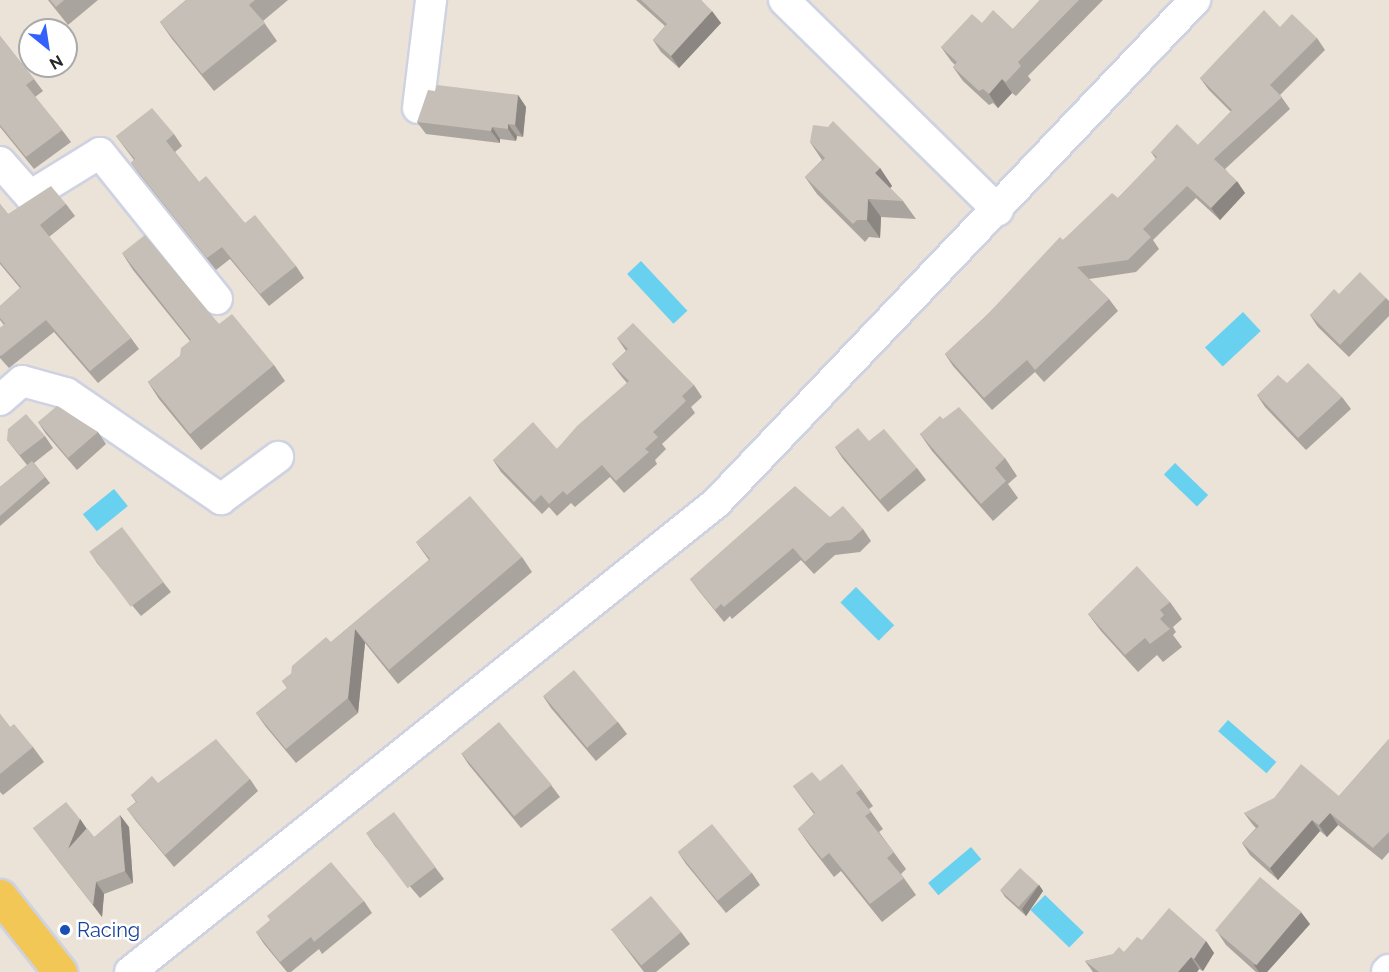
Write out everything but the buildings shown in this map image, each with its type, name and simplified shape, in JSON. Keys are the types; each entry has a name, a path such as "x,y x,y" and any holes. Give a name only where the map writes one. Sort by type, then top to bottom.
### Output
{"main road":[{"path":"0,896 60,972"}],"street":[{"path":"418,108 431,0"},
{"path":"784,0 998,210"},
{"path":"130,972 716,503 998,210 1195,0"},
{"path":"0,162 30,196 100,153 217,299"},
{"path":"0,400 22,381 66,393 220,499 278,458"}],"water":[{"path":"641,261 687,311 673,324 627,274"},
{"path":"1243,312 1261,331 1223,366 1205,347"},
{"path":"1175,463 1208,495 1197,506 1164,475"},
{"path":"114,489 128,506 97,531 83,514"},
{"path":"856,587 894,625 879,641 840,603"},
{"path":"1228,720 1276,762 1266,773 1218,731"},
{"path":"971,847 981,859 938,895 928,883"},
{"path":"1045,895 1084,933 1069,948 1030,910"}],"place":[{"name":"Racing","path":"65,930"}]}
